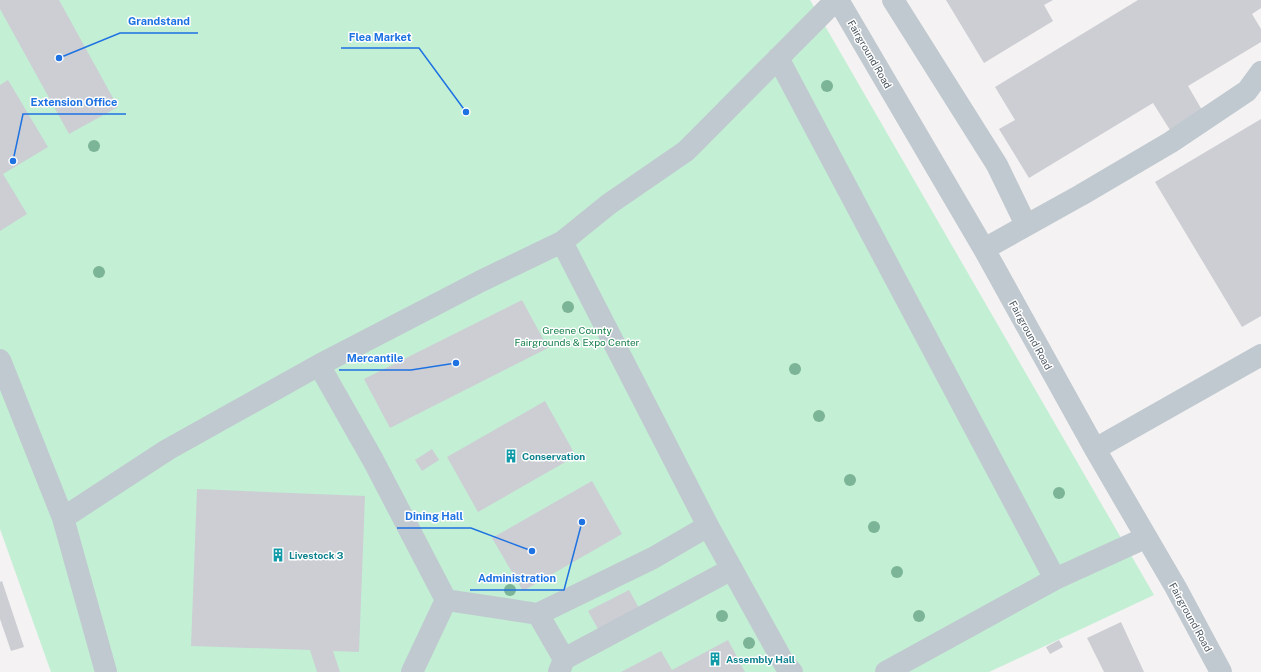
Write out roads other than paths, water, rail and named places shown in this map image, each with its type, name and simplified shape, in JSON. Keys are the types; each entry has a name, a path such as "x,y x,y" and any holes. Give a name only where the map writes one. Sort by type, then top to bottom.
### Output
{"street":[{"path":"63,518 167,450 319,365 481,281 562,242 609,204 686,151 837,0"},
{"name":"Fairground Road","path":"837,0 984,249 1095,450 1145,538 1176,588 1221,672"},
{"path":"893,0 997,165 1026,225"},
{"path":"778,58 1055,579"},
{"path":"984,249 1171,142 1247,91 1261,72"},
{"path":"562,242 708,526 785,665 792,672"},
{"path":"1095,450 1261,355"},
{"path":"0,360 63,518 106,672"},
{"path":"319,365 373,460 446,600"},
{"path":"446,600 538,614 653,558 708,526"},
{"path":"886,672 1055,579 1145,538"},
{"path":"538,614 561,666 732,569"},
{"path":"412,672 446,600"}],"place":[{"name":"Grandstand","path":"59,58"},
{"name":"Flea Market","path":"466,112"},
{"name":"Extension Office","path":"13,161"},
{"name":"Mercantile","path":"456,363"},
{"name":"Conservation","path":"511,456"},
{"name":"Administration","path":"582,522"},
{"name":"Dining Hall","path":"532,551"},
{"name":"Livestock 3","path":"278,555"},
{"name":"Assembly Hall","path":"715,659"}],"park label":[{"name":"Greene County Fairgrounds & Expo Center","path":"577,336"}]}
